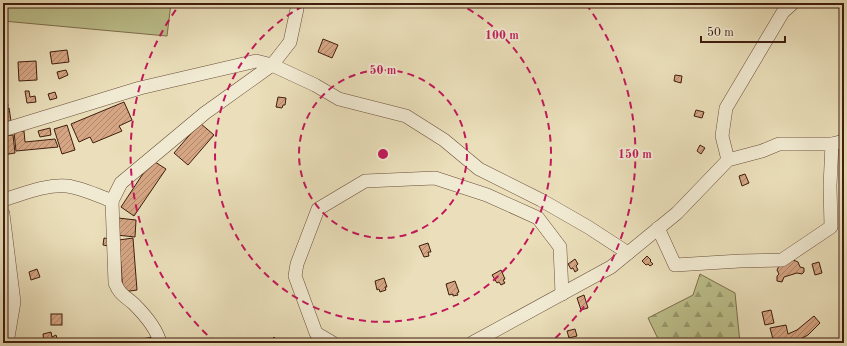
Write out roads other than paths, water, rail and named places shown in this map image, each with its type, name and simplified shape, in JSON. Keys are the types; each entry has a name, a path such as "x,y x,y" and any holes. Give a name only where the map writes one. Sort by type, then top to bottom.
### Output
{"street":[{"path":"160,343 150,322 119,292 115,283 112,201 121,183 205,113 272,65 290,42 297,3"},
{"path":"728,160 722,136 726,108 783,12 793,3"},
{"path":"3,130 140,88 256,61 272,65 339,99 406,116 444,140 479,169 541,200 588,226 628,253"},
{"path":"472,343 611,267 658,228 677,213 728,160 762,151 779,144 838,143 830,186 830,227 782,260 675,265 658,228"},
{"path":"333,343 316,333 295,276 296,264 318,210 365,181 435,178 488,195 538,218 560,247 562,294"},
{"path":"3,200 45,188 68,186 112,201"},
{"path":"3,214 14,302 7,343"}]}
